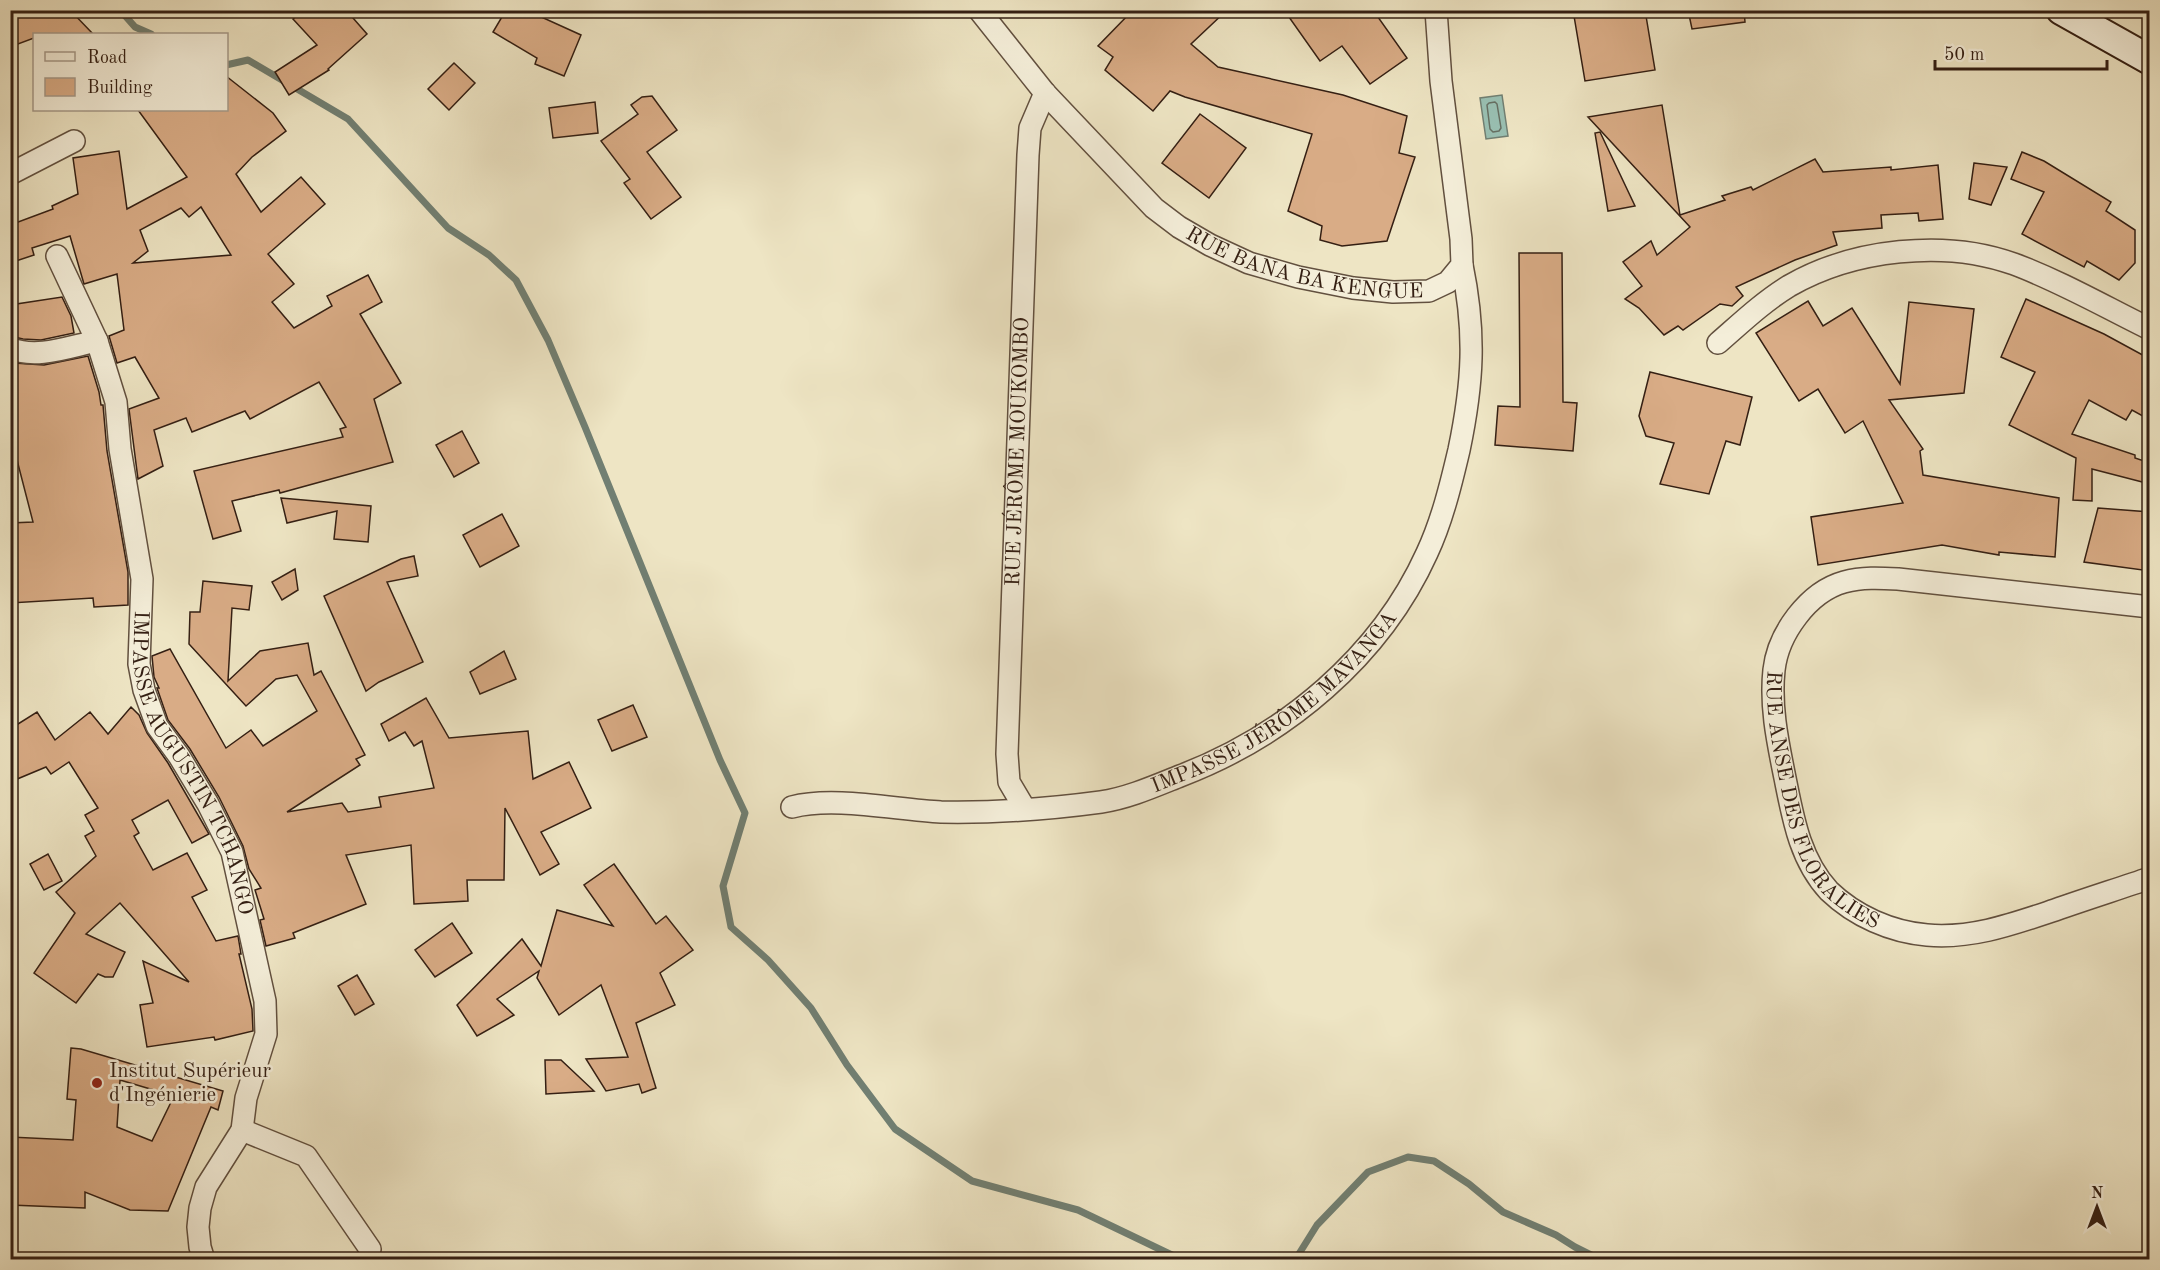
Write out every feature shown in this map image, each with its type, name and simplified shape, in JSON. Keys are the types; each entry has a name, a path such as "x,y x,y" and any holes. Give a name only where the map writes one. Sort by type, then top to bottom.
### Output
{"main road":[{"path":"2061,10 2150,60"}],"street":[{"name":"RUE BANA BA KENGUE","path":"979,10 1045,93 1154,208 1179,227 1210,245 1249,263 1298,277 1353,288 1394,292 1429,291 1448,282 1462,266"},
{"path":"1436,10 1462,266"},
{"name":"RUE JÉRÔME MOUKOMBO","path":"1025,809 1009,782 1006,754 1007,701 1028,155 1030,128 1045,93"},
{"path":"10,174 74,141"},
{"path":"1718,343 1762,305 1791,285 1854,261 1907,250 1941,250 2012,263 2083,293 2150,329"},
{"name":"IMPASSE AUGUSTIN TCHANGO","path":"57,256 98,341 116,402 120,449 142,579 139,664 144,690 157,726 185,766 232,852 265,1001 266,1034 246,1098 242,1130 206,1187 200,1208 198,1227 204,1260"},
{"name":"IMPASSE JÉRÔME MAVANGA","path":"792,807 819,803 939,812 1025,809 1104,802 1138,792 1198,769 1242,748 1282,723 1309,702 1342,673 1372,640 1397,606 1427,554 1440,519 1468,409 1472,374 1470,315 1462,266"},
{"path":"10,348 18,352 40,353 98,341"},
{"name":"RUE ANSE DES FLORALIES","path":"2150,607 1898,579 1867,578 1843,582 1826,590 1808,604 1795,619 1778,652 1774,669 1773,691 1778,740 1792,811 1806,857 1830,891 1869,919 1890,928 1924,935 1972,934 2019,922 2150,878"},
{"path":"242,1130 306,1156 370,1249"}],"water":[{"path":"1502,95 1508,136 1486,139 1480,98"}],"building":[{"path":"10,10 70,10 92,33 33,33 33,38 10,47"},
{"path":"303,10 346,10 367,34 329,70 289,95 275,72 317,45 293,19"},
{"path":"506,10 526,10 581,35 564,76 535,64 537,58 493,32"},
{"path":"1133,10 1227,10 1191,44 1218,67 1343,95 1407,116 1399,153 1415,157 1387,241 1342,246 1320,240 1322,226 1288,211 1312,134 1170,91 1153,111 1105,70 1113,57 1098,46"},
{"path":"1284,10 1373,10 1407,58 1370,84 1342,46 1320,61"},
{"path":"1573,10 1645,10 1655,70 1585,81"},
{"path":"1688,10 1744,10 1745,22 1692,29"},
{"path":"454,63 475,83 449,110 428,89"},
{"path":"228,78 273,113 286,131 252,157 236,174 261,212 301,177 325,204 268,254 294,284 272,302 294,328 332,306 327,296 368,275 382,302 360,314 401,383 374,399 393,462 280,493 279,490 232,501 241,531 213,539 194,471 343,437 340,429 346,427 319,382 250,419 245,411 192,432 186,418 154,430 163,466 138,479 129,409 159,398 135,357 117,363 109,336 124,330 117,274 84,284 70,236 32,248 34,255 10,263 10,225 53,209 52,206 78,194 73,158 119,151 127,209 187,177 139,111 228,111","holes":["201,207 231,255 133,263 148,251 140,230 181,208 189,217"]},
{"path":"652,96 677,130 647,152 681,197 651,219 624,183 630,179 601,141 638,114 631,105 642,97"},
{"path":"595,102 598,133 553,138 549,108"},
{"path":"1662,105 1680,215 1725,200 1722,196 1751,187 1753,190 1815,159 1823,172 1891,167 1891,170 1938,165 1943,219 1919,221 1918,213 1881,215 1882,228 1833,232 1837,245 1795,260 1736,287 1743,296 1732,306 1720,304 1683,330 1678,326 1664,335 1639,308 1625,299 1642,286 1623,262 1651,241 1657,255 1690,227 1588,117"},
{"path":"1200,114 1246,148 1209,198 1162,163"},
{"path":"1600,132 1635,206 1608,211 1595,133"},
{"path":"2022,152 2044,161 2111,202 2106,211 2135,230 2135,263 2119,280 2087,261 2084,267 2022,234 2044,192 2011,179"},
{"path":"1974,163 2007,167 1991,205 1969,199"},
{"path":"1519,253 1562,253 1563,402 1577,403 1573,451 1495,445 1498,406 1520,407"},
{"path":"62,297 71,316 74,333 41,340 10,336 10,305"},
{"path":"2026,299 2104,334 2150,359 2150,420 2132,410 2126,420 2089,400 2072,434 2135,455 2135,458 2150,463 2150,484 2092,469 2092,501 2073,500 2076,458 2009,425 2035,372 2001,357"},
{"path":"1808,301 1823,326 1852,308 1900,384 1909,302 1974,309 1964,393 1889,400 1923,449 1920,451 1923,475 2059,498 2055,557 1999,552 1999,555 1942,545 1818,565 1811,517 1903,503 1863,421 1845,433 1818,389 1799,401 1756,333"},
{"path":"88,356 101,405 103,405 107,451 128,572 128,605 94,607 93,598 10,603 10,558 13,558 10,523 33,522 17,460 10,459 10,386 12,385 12,372 15,371 14,363 44,365"},
{"path":"1650,372 1752,397 1740,445 1726,441 1709,494 1660,484 1674,443 1646,436 1639,416"},
{"path":"462,431 479,463 454,477 436,445"},
{"path":"281,498 371,506 368,542 334,539 337,511 287,523"},
{"path":"2098,508 2150,512 2150,571 2084,562"},
{"path":"502,514 519,546 480,567 463,535"},
{"path":"414,556 418,576 387,582 423,662 379,682 366,691 324,596 401,559"},
{"path":"295,569 298,590 282,600 272,582"},
{"path":"203,581 252,586 249,610 232,608 228,681 260,651 308,643 314,675 321,671 365,755 356,759 360,765 287,812 342,803 348,812 381,807 379,797 434,788 422,741 414,746 405,732 389,741 381,724 426,698 449,738 528,731 533,779 569,762 591,808 541,832 559,864 540,875 505,808 504,880 467,880 468,901 414,904 411,845 346,855 366,904 293,933 295,938 266,946 260,920 264,919 255,890 261,888 249,869 243,846 219,797 190,749 168,720 154,677 152,656 170,649 226,748 251,730 263,746 317,711 297,675 276,679 246,706 189,644 190,612 200,612"},
{"path":"504,651 516,679 480,694 470,672"},
{"path":"633,705 647,737 612,751 598,720"},
{"path":"131,707 139,715 147,733 168,763 209,834 192,843 168,800 132,820 139,833 134,836 153,870 187,853 207,890 192,897 216,941 238,936 241,954 239,954 252,1009 253,1031 215,1040 214,1037 147,1047 140,1005 153,1003 143,961 189,982 120,903 86,934 125,952 113,977 98,974 76,1003 34,973 75,913 56,892 96,856 85,836 94,831 85,815 98,808 69,762 51,774 46,767 10,782 10,729 37,712 55,740 90,712 108,734"},
{"path":"48,854 62,881 44,890 30,864"},
{"path":"614,864 656,924 666,916 693,950 660,973 675,1005 636,1023 656,1088 642,1093 639,1084 606,1091 586,1059 628,1057 601,985 559,1015 537,978 539,971 497,999 514,1015 477,1036 457,1005 522,939 541,966 557,910 613,926 584,885"},
{"path":"452,923 472,953 435,977 415,950"},
{"path":"357,975 374,1004 355,1015 338,986"},
{"path":"71,1048 223,1091 218,1110 211,1107 168,1211 130,1210 85,1192 85,1208 10,1205 10,1137 73,1140 76,1100 67,1099","holes":["120,1080 174,1096 152,1141 117,1127"]},
{"path":"545,1060 561,1060 594,1091 546,1094"}],"waterway":[{"path":"120,10 135,27 149,33"},
{"path":"228,65 248,60 348,119 448,228 489,255 516,280 548,340 720,760 745,813 723,886 731,927 768,960 811,1008 847,1065 895,1129 972,1181 1078,1210 1186,1260"},
{"path":"1293,1260 1317,1225 1368,1172 1408,1157 1434,1161 1469,1184 1503,1212 1556,1235 1601,1260"}],"place":[{"name":"Institut Supérieur d'Ingénierie","path":"97,1083"}]}
